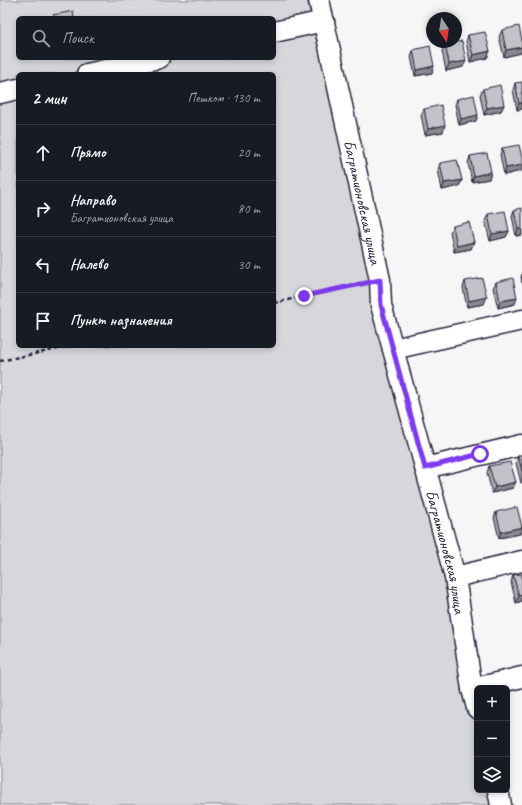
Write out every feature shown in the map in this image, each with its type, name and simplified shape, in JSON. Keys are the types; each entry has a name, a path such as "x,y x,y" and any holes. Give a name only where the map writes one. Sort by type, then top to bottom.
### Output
{"street":[{"name":"Багратионовская улица","path":"319,0 380,280 381,305 454,577 474,697"},
{"path":"276,32 324,21"},
{"path":"96,72 150,60"},
{"path":"0,93 16,89"},
{"path":"393,349 522,320"},
{"path":"425,468 522,445"},
{"path":"454,577 522,561"},
{"path":"472,689 522,677"},
{"path":"499,793 501,805"}],"path":[{"path":"276,303 380,280"},
{"path":"0,361 62,348"}],"shaded area":[{"path":"0,0 307,0 474,703 474,793 495,793 498,805 0,805"}],"building":[{"path":"73,11 74,16 53,16"},
{"path":"519,26 522,47 506,50 502,30"},
{"path":"485,32 490,51 473,55 468,35"},
{"path":"462,41 466,61 449,64 446,48 462,48"},
{"path":"426,47 430,48 434,66 417,70 413,50"},
{"path":"522,82 522,103 519,103 515,83"},
{"path":"500,85 504,105 487,108 483,89"},
{"path":"474,95 478,115 461,119 457,99"},
{"path":"441,105 445,125 428,129 424,109"},
{"path":"519,145 522,165 506,168 502,148"},
{"path":"487,153 491,172 474,176 470,156"},
{"path":"457,160 462,180 444,183 440,163"},
{"path":"522,208 522,229 518,229 514,210"},
{"path":"505,211 509,231 492,234 488,214"},
{"path":"469,222 474,242 457,246 453,226"},
{"path":"482,278 487,297 469,301 465,281"},
{"path":"513,278 517,298 500,301 496,282"},
{"path":"522,455 522,471 518,456"},
{"path":"510,462 516,482 495,487 489,466"},
{"path":"517,507 522,527 501,532 496,512"},
{"path":"522,574 522,595 519,596 513,575"}],"route":[{"path":"304,296 380,280 381,305 425,468 480,454"}]}
